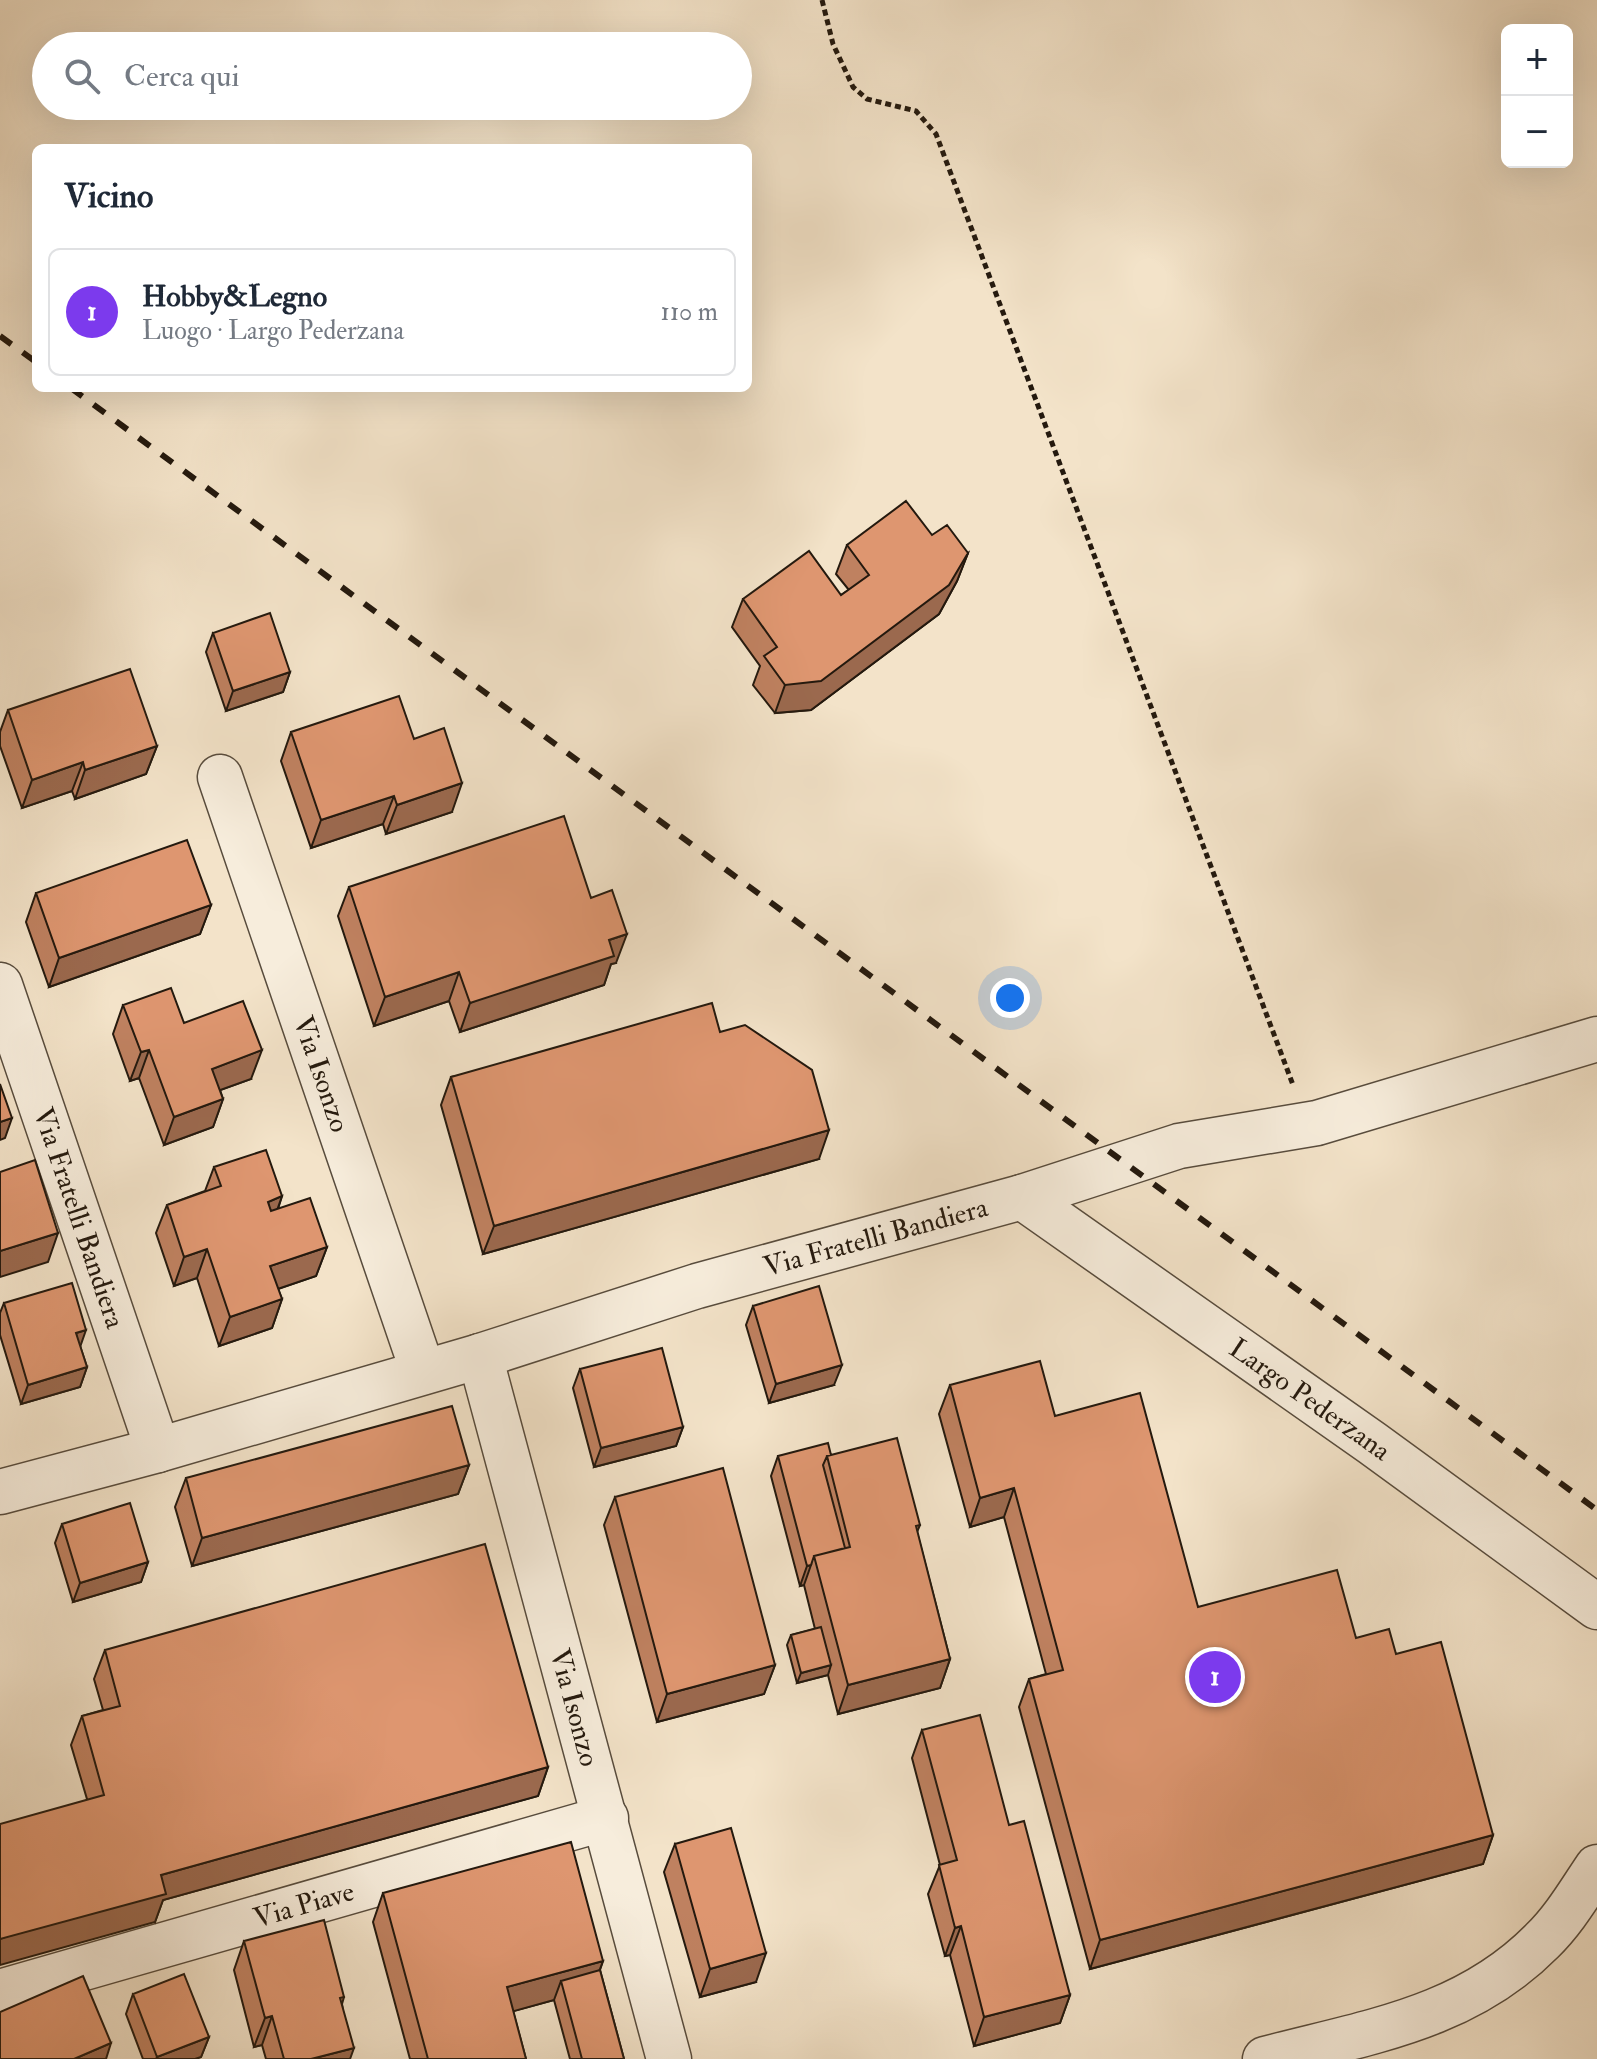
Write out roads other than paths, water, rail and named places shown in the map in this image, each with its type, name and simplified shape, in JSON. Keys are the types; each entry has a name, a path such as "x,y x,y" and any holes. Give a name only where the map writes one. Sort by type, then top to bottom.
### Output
{"street":[{"name":"Via Isonzo","path":"220,777 423,1372"},
{"name":"Via Fratelli Bandiera","path":"0,985 158,1450"},
{"name":"Via Fratelli Bandiera","path":"0,1492 158,1450 480,1356 697,1286 1022,1197 1179,1146 1307,1124 1597,1039"},
{"name":"Largo Pederzana","path":"1022,1197 1372,1443 1597,1607"},
{"name":"Via Isonzo","path":"480,1356 669,2059"},
{"name":"Via Piave","path":"0,1992 606,1818"},
{"path":"1265,2059 1421,2018 1454,2005 1491,1984 1542,1941 1597,1867"}],"railway":[{"path":"0,336 32,359"},
{"path":"76,392 1597,1510"}],"place":[{"name":"Hobby&Legno","path":"1215,1677"}]}
